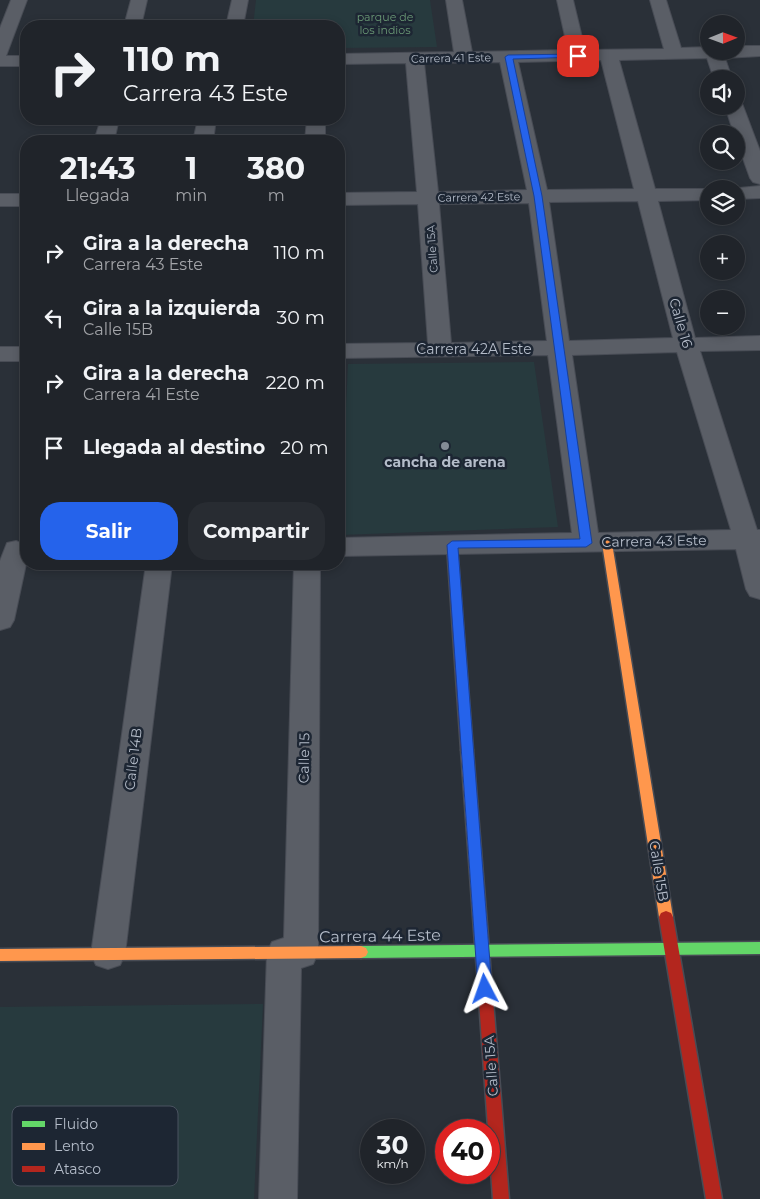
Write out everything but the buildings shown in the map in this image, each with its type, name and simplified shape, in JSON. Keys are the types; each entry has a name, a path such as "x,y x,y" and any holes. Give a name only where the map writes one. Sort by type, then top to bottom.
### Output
{"street":[{"path":"0,52 19,0"},
{"path":"134,20 139,0"},
{"path":"236,20 240,0"},
{"path":"454,0 464,57"},
{"path":"565,0 578,56"},
{"path":"658,0 674,54"},
{"name":"Carrera 41 Este","path":"745,52 760,51"},
{"name":"Carrera 41 Este","path":"345,59 700,53"},
{"name":"Calle 16","path":"609,55 686,345 753,539 760,589"},
{"name":"Calle 15B","path":"508,57 538,196 559,348 671,949 714,1199"},
{"name":"Calle 15A","path":"415,59 440,349"},
{"path":"0,61 20,61"},
{"path":"737,115 760,178"},
{"path":"745,193 760,192"},
{"name":"Carrera 42 Este","path":"345,199 700,194"},
{"path":"0,200 20,200"},
{"name":"Carrera 42A Este","path":"345,351 760,343"},
{"path":"0,354 20,354"},
{"name":"Carrera 43 Este","path":"345,547 753,539"},
{"name":"Calle 15A","path":"452,545 502,1199"},
{"path":"0,620 14,550"},
{"name":"Calle 14B","path":"108,954 158,570"},
{"name":"Calle 15","path":"278,1199 292,953 307,570"},
{"name":"Carrera 44 Este","path":"0,955 760,948"}],"green space":[{"name":"parque de los indios","path":"256,0 430,0 437,47 345,48 345,20 254,20"},
{"name":"cancha de arena","path":"534,362 558,527 345,535 345,428 348,364"},
{"path":"263,1004 254,1199 0,1199 0,1007"}],"traffic: fast":[{"path":"361,952 760,948"}],"traffic: slow":[{"path":"607,543 666,917"},
{"path":"467,750 486,1000"},
{"path":"0,955 361,952"}],"traffic: jam":[{"path":"452,545 467,750"},
{"path":"666,917 714,1199"},
{"path":"486,1000 501,1199"}],"place":[{"name":"cancha de arena","path":"445,446"}],"route":[{"path":"485,989 452,545 586,543 538,196 508,57 578,56"}]}
